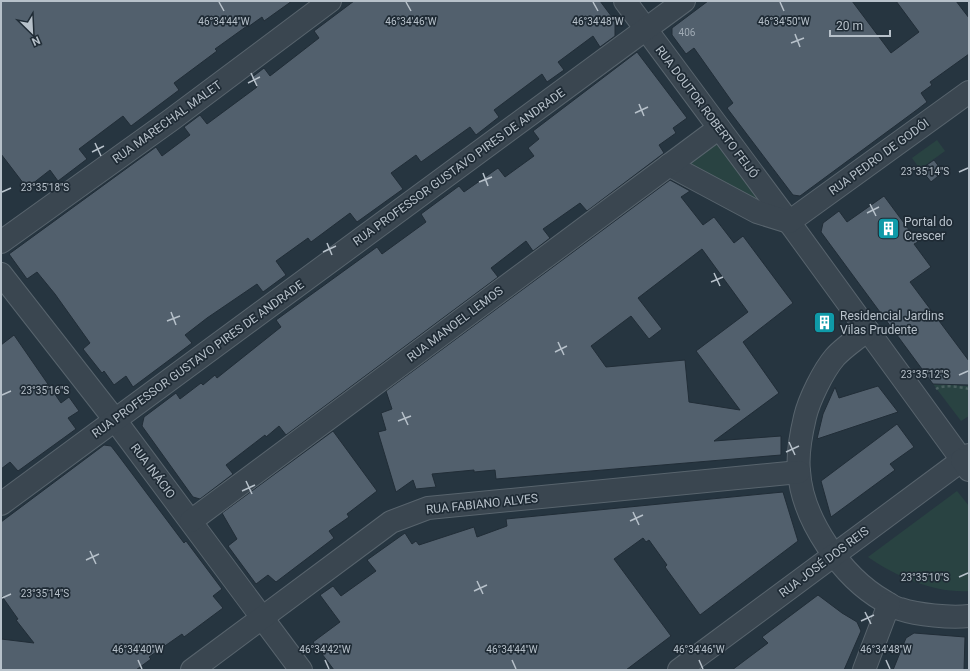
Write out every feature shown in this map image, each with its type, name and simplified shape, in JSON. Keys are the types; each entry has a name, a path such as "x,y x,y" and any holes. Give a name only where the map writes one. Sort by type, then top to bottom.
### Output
{"street":[{"name":"RUA MARECHAL MALET","path":"1,242 170,120 330,1"},
{"name":"RUA DOUTOR ROBERTO FEIJÓ","path":"625,1 790,222 919,401 967,462"},
{"name":"RUA PROFESSOR GUSTAVO PIRES DE ANDRADE","path":"1,504 684,1"},
{"name":"RUA PEDRO DE GODÓI","path":"790,222 969,92"},
{"name":"RUA MANOEL LEMOS","path":"191,521 719,128"},
{"path":"669,165 757,212 790,222"},
{"name":"RUA INÁCIO","path":"1,274 115,420 301,670"},
{"path":"867,330 835,358 819,383 805,416 799,450 799,472 816,530 834,555 857,582 889,604 899,609 969,616"},
{"name":"RUA JOSÉ DOS REIS","path":"679,670 834,555 967,462"},
{"name":"RUA FABIANO ALVES","path":"192,670 391,522 428,508 799,472"},
{"path":"864,670 889,604"}],"path":[{"path":"919,401 940,387 969,389"}],"green space":[{"path":"715,140 767,208 685,162"},
{"path":"937,140 945,151 920,169 912,158"},
{"path":"933,384 969,386 969,416 961,421"},
{"path":"957,491 969,506 969,591 942,589 916,582 891,571 868,557"}],"building":[{"path":"1,1 292,1 264,21 262,17 248,27 247,26 215,49 217,51 174,83 179,90 131,126 123,116 79,149 87,159 58,181 50,170 27,188 1,154"},
{"path":"354,1 600,1 615,21 615,36 600,47 593,36 558,62 564,70 547,82 542,74 494,110 499,117 476,135 470,127 421,162 416,155 391,173 403,189 357,222 350,213 311,242 308,238 276,261 286,275 263,292 257,284 207,318 185,335 192,343 133,387 126,376 114,385 104,371 102,373 83,349 90,343 55,294 37,272 27,279 9,254 156,147 162,156 190,135 184,127 200,115 207,124 257,87 251,78 264,68 270,76 319,38 314,31"},
{"path":"708,1 852,1 891,53 919,32 896,1 956,1 969,18 969,54 930,82 932,85 921,93 927,102 800,196 793,195 727,108 733,103 694,48 686,54 672,35 672,28"},
{"path":"637,52 687,118 673,128 676,133 659,145 664,153 587,211 580,203 543,229 550,238 533,251 526,241 491,268 498,277 286,435 279,426 266,437 265,435 226,465 233,474 200,499 193,497 142,426 144,417 176,393 180,399 201,383 203,385 215,375 217,378 281,327 276,320 377,247 382,254 426,222 421,214 459,186 464,192 498,168 505,177 534,156 528,148 539,139 533,131"},
{"path":"934,160 943,172 931,182 921,169"},
{"path":"670,180 690,191 681,197 703,225 714,217 734,243 743,236 793,303 743,342 779,393 714,441 781,436 781,455 496,479 495,470 474,472 474,470 432,474 436,487 416,489 413,480 396,492 378,432 386,430 381,413 392,409 386,391","holes":["702,249 748,312 696,351 740,410 689,402 685,360 606,367 591,346 631,316 649,339 662,329 638,298"]},
{"path":"884,196 918,242 914,244 931,267 910,282 969,361 969,385 933,384 821,232 823,223 839,211 847,222"},
{"path":"14,335 61,403 69,397 79,411 68,418 76,429 18,471 10,462 1,469 1,345"},
{"path":"878,386 898,412 817,439 823,414 835,387 839,398"},
{"path":"897,424 914,447 890,464 895,470 831,517 821,481"},
{"path":"333,431 377,491 347,514 349,517 329,531 334,538 276,582 268,575 256,584 228,546 237,539 222,513"},
{"path":"104,445 111,446 184,543 186,541 222,589 213,596 223,608 184,637 182,634 149,657 151,659 136,670 1,670 1,639 34,643 16,620 18,619 1,595 1,522"},
{"path":"783,492 798,541 700,615 665,567 667,565 649,540 646,542 643,538 614,559 671,636 626,670 334,670 313,642 340,622 320,595 333,586 341,596 376,571 367,560 405,533 412,544 416,541 419,545 474,527 477,537 507,526 506,519"},
{"path":"818,595 857,622 861,631 844,670 732,670 768,643 762,637"},
{"path":"914,633 965,637 964,670 893,670 906,638"}],"place":[{"name":"Portal do Crescer","path":"888,229"},
{"name":"Residencial Jardins Vilas Prudente","path":"825,323"}]}
